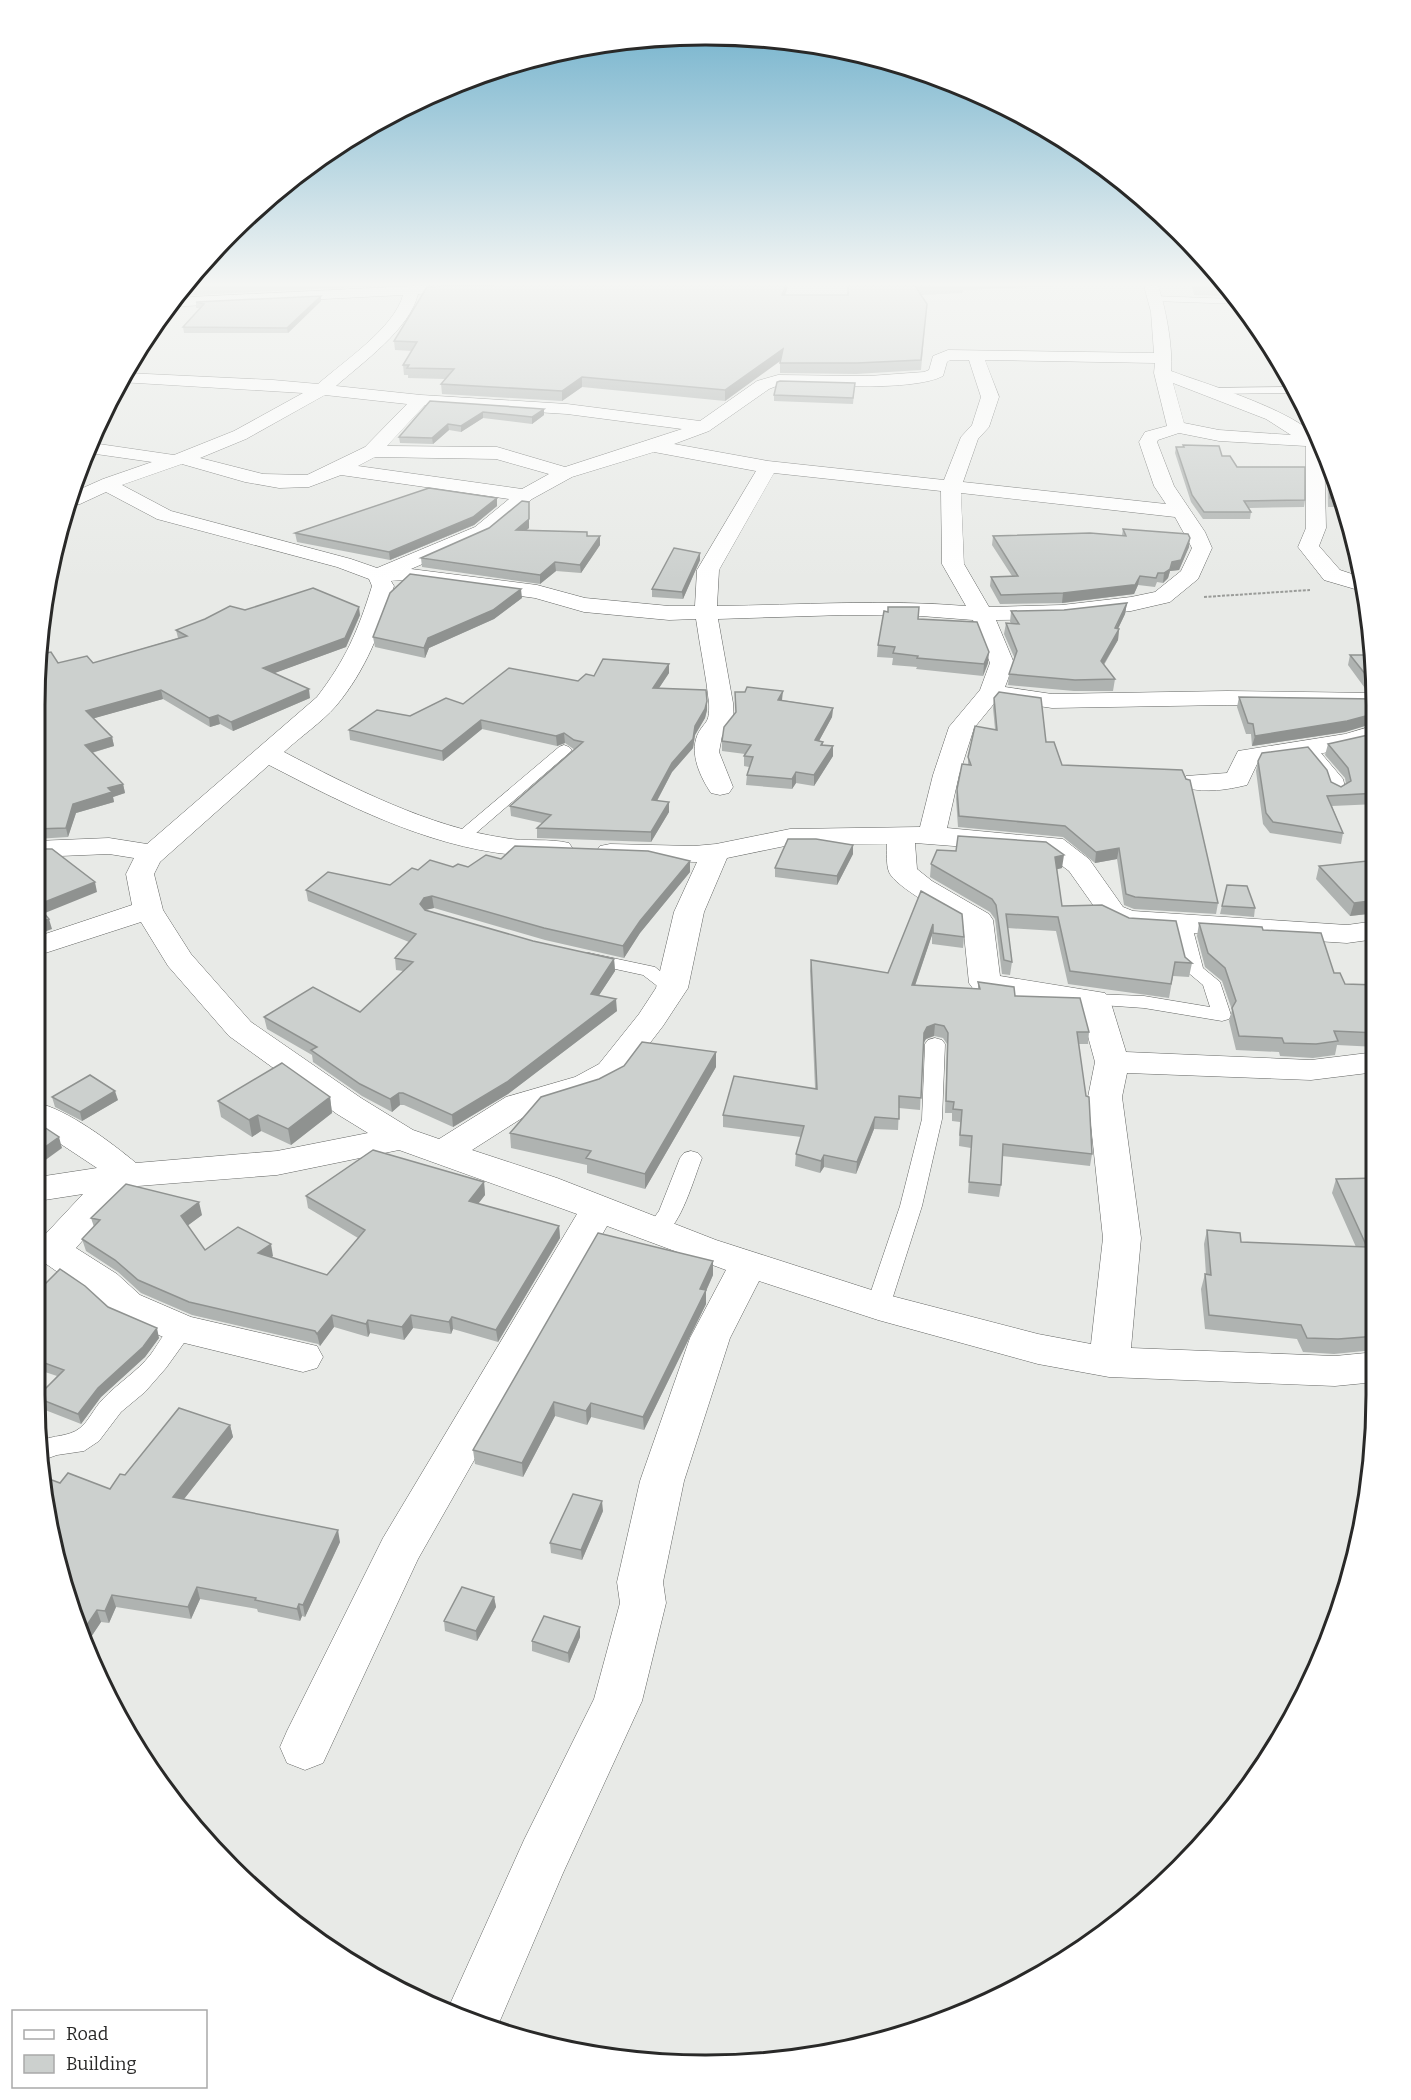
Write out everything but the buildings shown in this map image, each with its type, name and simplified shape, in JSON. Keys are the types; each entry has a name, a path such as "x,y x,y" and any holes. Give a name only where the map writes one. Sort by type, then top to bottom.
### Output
{"street":[{"path":"252,384 421,400 567,410 703,427"},
{"path":"79,497 110,483 240,435 322,390 329,384"},
{"path":"378,575 482,531 525,495 566,473 653,446 703,427 766,384"},
{"path":"985,384 990,397 980,427 970,437 951,488 953,564 982,614 1002,663 991,692 962,727 946,775 916,835 903,872 922,887 978,920 985,983 997,987 1094,1000 1112,1062 1105,1097 1122,1238 1109,1362"},
{"path":"1167,384 1174,424 1178,428"},
{"path":"1196,384 1208,391 1272,415 1308,436"},
{"path":"97,449 179,459 225,471 289,482 308,481 339,469 372,451 400,419 421,400"},
{"path":"110,483 114,489 164,515 344,563 378,575 402,574 475,582 537,592 585,605 669,613 844,608 921,609 982,614 1062,612 1131,604 1162,597 1190,574 1202,548 1196,532 1179,512 1164,486 1148,442 1151,436 1178,428 1311,441"},
{"path":"653,446 768,467 1179,512"},
{"path":"372,451 497,453 566,473"},
{"path":"1318,459 1316,528 1308,547 1332,575 1354,582"},
{"path":"720,787 706,752 710,735 721,722 721,703 706,613 708,570 768,467"},
{"path":"339,469 525,495"},
{"path":"378,575 384,586 370,630 350,670 327,702 154,853 140,874 148,910 179,959 240,1029 349,1106 401,1138 599,1208 703,1249 878,1306 1038,1349 1109,1362 1335,1371 1366,1368"},
{"path":"991,692 1052,701 1227,698 1366,700"},
{"path":"1195,782 1219,783 1238,778 1247,756 1279,749 1310,749 1366,736"},
{"path":"267,754 323,783 395,815 462,837 506,847 694,854 716,852 790,837 916,835 1053,845 1079,865 1113,913 1127,920 1347,934 1366,931"},
{"path":"45,849 109,846 154,853"},
{"path":"443,1152 518,1105 587,1084 611,1071 652,1019 672,988 689,912 716,852"},
{"path":"45,944 148,910"},
{"path":"1112,1062 1311,1070 1366,1063"},
{"path":"45,1118 100,1152 128,1175"},
{"path":"45,1188 128,1175 277,1163 401,1138"},
{"path":"128,1175 91,1207 52,1250 102,1284 126,1305 182,1329 303,1357"},
{"path":"304,1747 399,1551 599,1208"},
{"path":"475,2013 543,1858 618,1701 643,1603 640,1582 662,1481 710,1338 749,1264"}],"lane":[{"path":"1208,391 1286,390"},
{"path":"1310,749 1335,779 1338,791"},
{"path":"462,837 564,750"},
{"path":"1094,1000 1144,1002 1222,1015 1211,982 1194,970 1182,922"},
{"path":"573,954 649,971 672,988"},
{"path":"878,1306 911,1206 932,1119 935,1044"},
{"path":"656,1230 669,1214 691,1158"},
{"path":"47,1448 55,1445 75,1444 90,1434 112,1405 136,1386 158,1362 182,1329"}],"path":[{"path":"1199,598 1321,590"}]}
